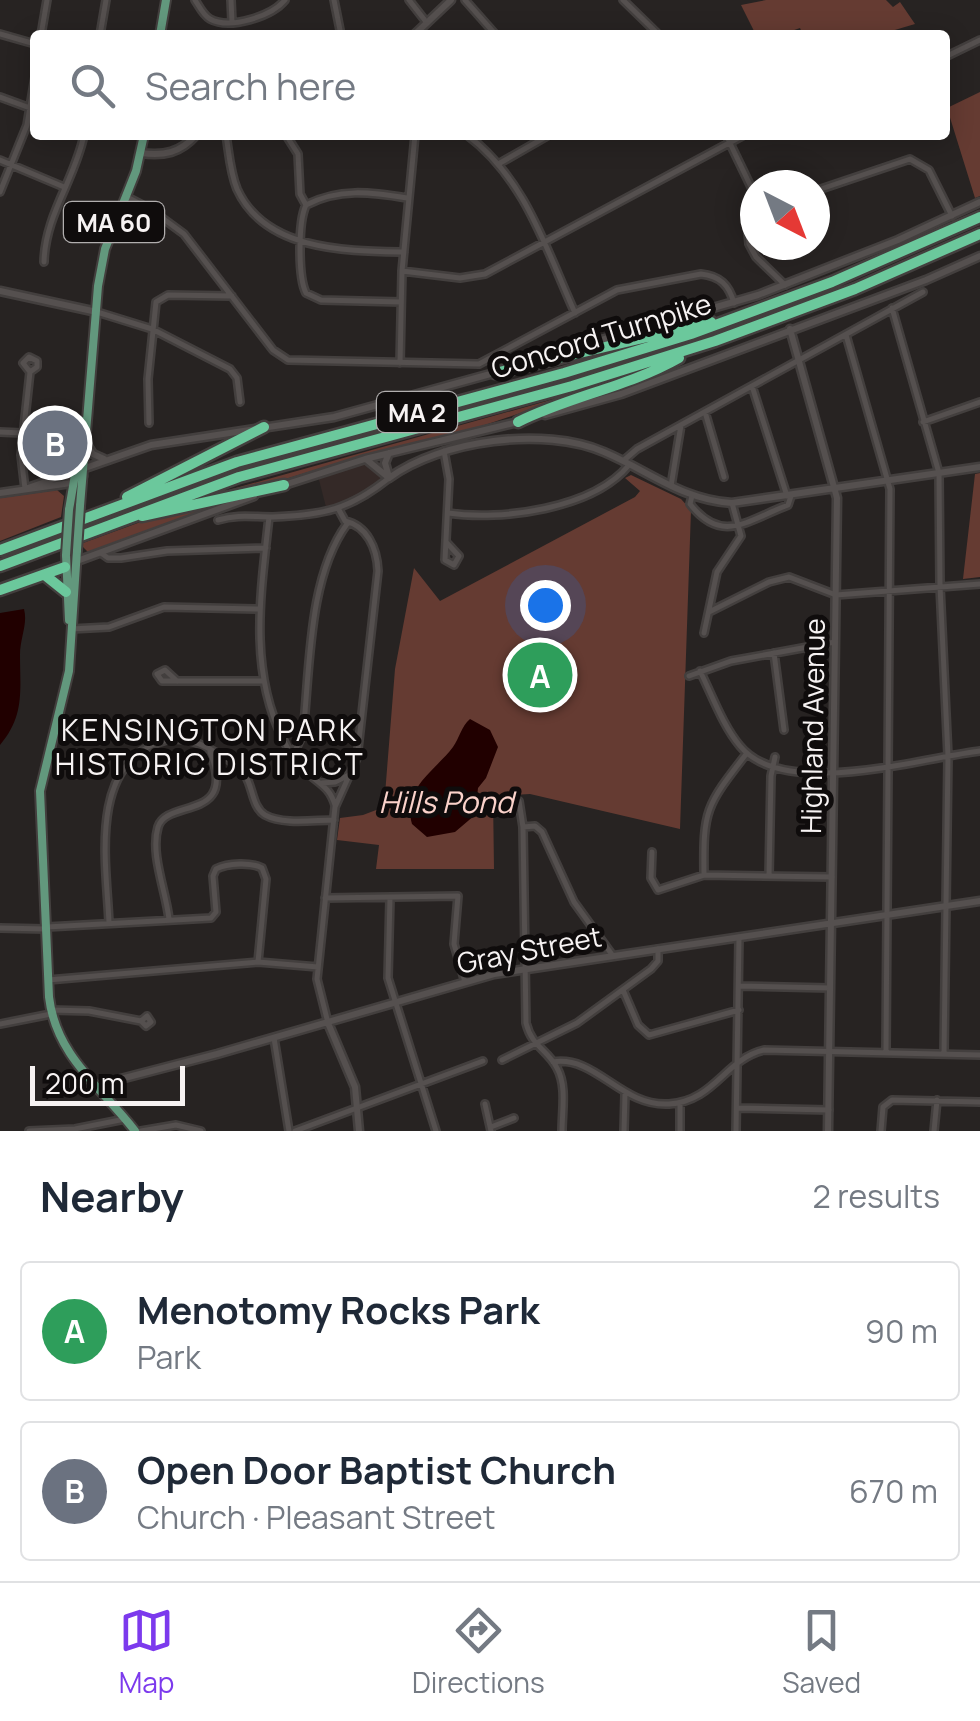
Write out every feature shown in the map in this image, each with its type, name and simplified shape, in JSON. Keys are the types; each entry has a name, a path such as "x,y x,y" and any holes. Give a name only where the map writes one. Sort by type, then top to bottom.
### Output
{"highway":[{"name":"Concord Turnpike","path":"0,550 255,456 564,373 732,320 884,261 980,217"},
{"name":"Concord Turnpike","path":"0,566 256,471 554,391 697,347 872,282 980,234"},
{"path":"495,373 691,324 732,320"},
{"path":"518,422 541,410 629,381 697,347"},
{"path":"111,508 140,488 264,427"},
{"path":"122,519 284,485"},
{"path":"0,590 46,576 71,558"},
{"path":"46,576 66,592"}],"main road":[{"path":"161,30 166,0"},
{"name":"MA 60","path":"71,629 66,592 80,506 98,286 105,250 143,140"},
{"name":"MA 60","path":"87,409 69,510 68,678 40,791 44,928 51,1012 62,1044 138,1131"}],"street":[{"path":"42,30 47,0"},
{"path":"101,30 106,0"},
{"path":"195,0 211,20 232,22 271,13 285,0"},
{"path":"231,0 232,22"},
{"path":"334,0 340,30"},
{"path":"409,0 427,23"},
{"path":"419,30 452,0"},
{"path":"465,0 492,30"},
{"path":"623,0 654,30"},
{"path":"0,34 30,43"},
{"path":"950,55 980,40"},
{"path":"0,97 30,108 22,140 0,192"},
{"path":"44,262 50,222 82,140"},
{"path":"141,154 171,153 189,140"},
{"path":"227,140 233,176 244,202 264,223 334,250 404,252"},
{"path":"289,140 298,154 301,200 306,206"},
{"path":"400,364 402,271 413,140"},
{"path":"473,140 500,164 520,192 575,313"},
{"path":"500,164 541,140"},
{"path":"402,271 472,278 543,244 724,140"},
{"path":"728,140 745,170"},
{"path":"830,186 910,159 930,170 952,216"},
{"path":"0,160 64,187"},
{"path":"402,302 312,298 302,284 300,227 306,206 326,195 345,192 407,198"},
{"path":"126,196 166,218 184,234 282,357 291,360 479,364 626,287 701,274 724,282 734,303"},
{"name":"Concord Turnpike","path":"83,472 106,459 178,439 344,414 734,303 980,202"},
{"name":"Concord Turnpike","path":"71,558 101,552 365,459 612,398 914,285 980,256"},
{"path":"759,260 785,285"},
{"path":"0,291 97,312 152,329 234,372 240,402"},
{"path":"448,513 496,517 544,509 608,482 634,450 923,292"},
{"path":"149,423 148,379 156,302 161,297 232,296"},
{"path":"892,308 939,473 948,756 944,1054"},
{"name":"Highland Avenue","path":"790,329 835,489 828,1131"},
{"path":"846,334 888,481 890,914 886,1052"},
{"path":"25,489 21,460 30,372"},
{"path":"692,496 691,506 711,525 723,528 788,505 789,496 752,386"},
{"path":"923,422 980,402"},
{"path":"704,412 724,477"},
{"path":"670,487 681,425"},
{"path":"0,432 23,433"},
{"path":"218,520 249,514 269,517 339,510 418,461 502,441 555,441 589,446 692,496 732,503 980,467"},
{"path":"86,443 96,456 106,459"},
{"path":"444,452 449,477 446,542"},
{"path":"389,478 385,463 390,453"},
{"path":"365,459 389,478"},
{"path":"25,489 83,472"},
{"path":"0,494 72,483 83,472"},
{"path":"704,633 717,572 740,540 732,503"},
{"path":"293,755 303,734 322,579 332,549 349,523 347,507"},
{"path":"335,807 357,758 378,567 368,538 339,510"},
{"path":"269,517 259,609 264,680 280,733 306,772 330,792 335,807 317,987 352,1076 360,1131"},
{"path":"101,552 111,558 167,551 266,548"},
{"path":"709,612 779,578 797,578 836,595 980,584"},
{"path":"71,629 109,627 164,607 259,609"},
{"path":"689,676 774,653 835,642"},
{"path":"774,653 784,730"},
{"path":"700,671 736,742 747,754 803,774 834,774 980,751"},
{"path":"177,681 264,680"},
{"path":"109,923 109,806 121,776 142,751 164,741 187,739 210,749 244,773 256,805 264,814 280,819 334,820"},
{"path":"169,921 157,856 158,829 168,815 192,809 210,796 217,776 210,749"},
{"path":"704,875 708,808 747,754"},
{"path":"769,876 775,757"},
{"path":"320,783 336,782 352,774"},
{"path":"520,801 526,1023 535,1045 553,1062 562,1087 562,1131"},
{"path":"523,827 535,826 542,832 576,906 613,956"},
{"path":"652,852 651,878 658,890 704,875 832,877"},
{"path":"0,928 214,916 213,876 219,866 260,866 266,879 258,962"},
{"path":"325,898 458,896 454,944 466,982"},
{"path":"390,898 386,962 436,1131"},
{"name":"Gray Street","path":"98,1089 110,1082 466,982 980,900"},
{"path":"736,1131 739,937"},
{"path":"502,1060 578,1023 655,965 658,949"},
{"path":"48,980 258,962 318,967"},
{"path":"739,986 830,988"},
{"path":"623,990 638,1025 649,1035 739,1010"},
{"path":"0,1024 76,1009 141,1021"},
{"path":"274,1038 292,1131 483,1061"},
{"path":"553,1062 582,1065 625,1094 648,1103 680,1102 708,1090 738,1062 764,1050 980,1055"},
{"path":"624,1131 625,1094"},
{"path":"934,1131 936,1100"},
{"path":"680,1102 680,1131"},
{"path":"880,1131 887,1102 980,1102"},
{"path":"485,1104 491,1129 514,1118"},
{"path":"738,1108 829,1110"},
{"path":"30,1131 75,1129 125,1118"},
{"path":"138,1131 176,1125 201,1131"}],"shaded area":[{"path":"766,0 886,0 893,7 900,2 915,24 895,30 754,30 741,5"},
{"path":"980,92 980,196 975,198 950,118 950,107"},
{"path":"597,387 479,427 263,486 200,498"},
{"path":"369,462 384,480 365,494 327,511 318,476"},
{"path":"980,473 980,577 963,579 975,474"},
{"path":"631,475 681,499 691,510 680,829 530,794 493,796 494,869 376,869 379,845 337,840 340,818 384,807 395,669 414,568 440,601 635,497 640,491 625,478"},
{"path":"57,490 64,496 61,517 0,541 0,498"},
{"path":"242,497 89,553 83,547 83,543 146,520"}],"water":[{"path":"24,609 19,702 14,724 0,745 0,613"},
{"name":"Hills Pond","path":"470,719 490,730 498,747 478,788 475,815 455,832 427,837 412,824 412,800"}],"place":[{"name":"Open Door Baptist Church","path":"55,443"},
{"name":"Menotomy Rocks Park","path":"540,675"}],"district":[{"name":"KENSINGTON PARK HISTORIC DISTRICT","path":"210,746"}]}
